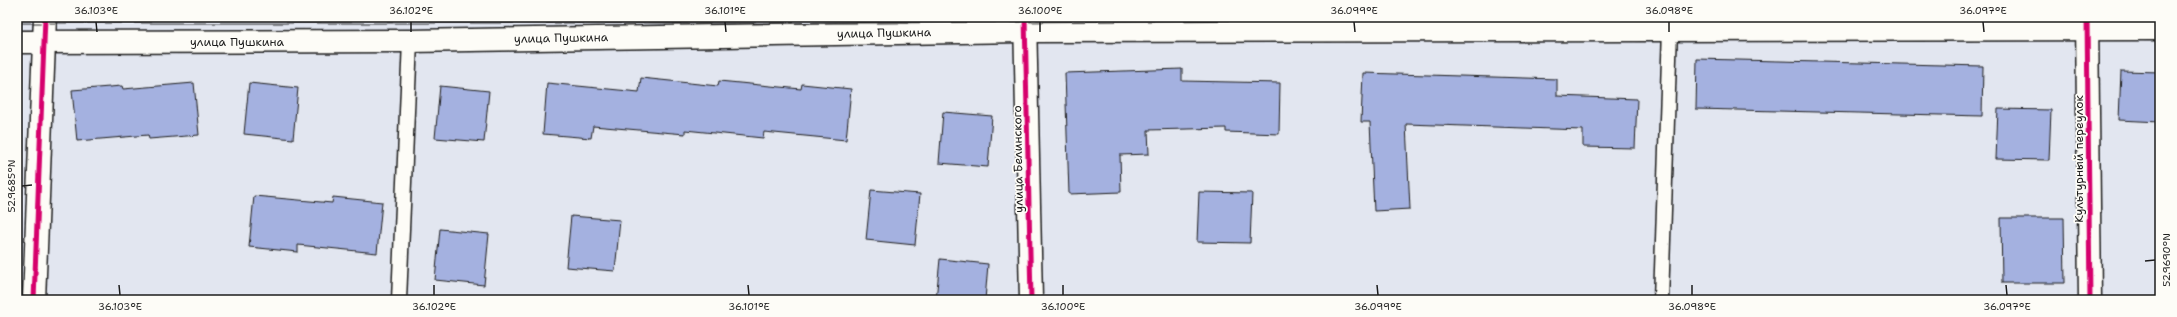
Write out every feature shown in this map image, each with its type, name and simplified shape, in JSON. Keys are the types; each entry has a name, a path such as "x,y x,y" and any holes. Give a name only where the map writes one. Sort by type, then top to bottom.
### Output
{"main road":[{"path":"34,300 45,17"},
{"name":"улица Пушкина","path":"17,42 410,41 1025,24 1670,29 2088,23 2160,29"},
{"name":"Культурный переулок","path":"2088,23 2090,300"},
{"name":"улица Белинского","path":"1025,24 1031,300"}],"lane":[{"path":"1661,300 1670,29"},
{"path":"398,300 410,41"}],"building":[{"path":"1697,59 1983,66 1982,116 1696,109"},
{"path":"1182,69 1182,81 1280,83 1279,134 1226,132 1226,128 1148,130 1149,154 1120,155 1121,192 1069,194 1065,73"},
{"path":"2121,71 2160,72 2160,122 2119,120"},
{"path":"1363,73 1557,79 1557,96 1637,99 1635,148 1583,147 1583,130 1406,124 1410,209 1374,211 1370,122 1361,122"},
{"path":"641,78 718,86 719,81 801,89 802,84 851,89 846,140 764,132 763,138 685,130 685,134 593,126 591,138 543,134 547,83 639,92"},
{"path":"194,83 199,135 149,139 148,135 77,141 72,90 122,86 123,89"},
{"path":"249,83 298,88 293,139 244,134"},
{"path":"440,86 489,91 484,142 435,138"},
{"path":"1998,109 2051,110 2049,160 1996,159"},
{"path":"943,112 992,116 988,167 939,163"},
{"path":"871,190 920,194 915,245 866,240"},
{"path":"1199,192 1252,193 1250,243 1197,242"},
{"path":"254,196 332,203 333,197 382,202 377,253 298,245 298,252 249,247"},
{"path":"571,216 620,220 615,271 566,267"},
{"path":"2001,218 2064,218 2065,283 2002,283"},
{"path":"440,229 489,234 484,285 435,280"},
{"path":"940,259 988,264 985,300 936,300"}],"tram line":[{"path":"17,23 879,23 1675,17"}],"cycle path":[{"path":"34,300 45,17"},
{"path":"1025,17 1031,300"},
{"path":"2087,17 2090,300"}]}
